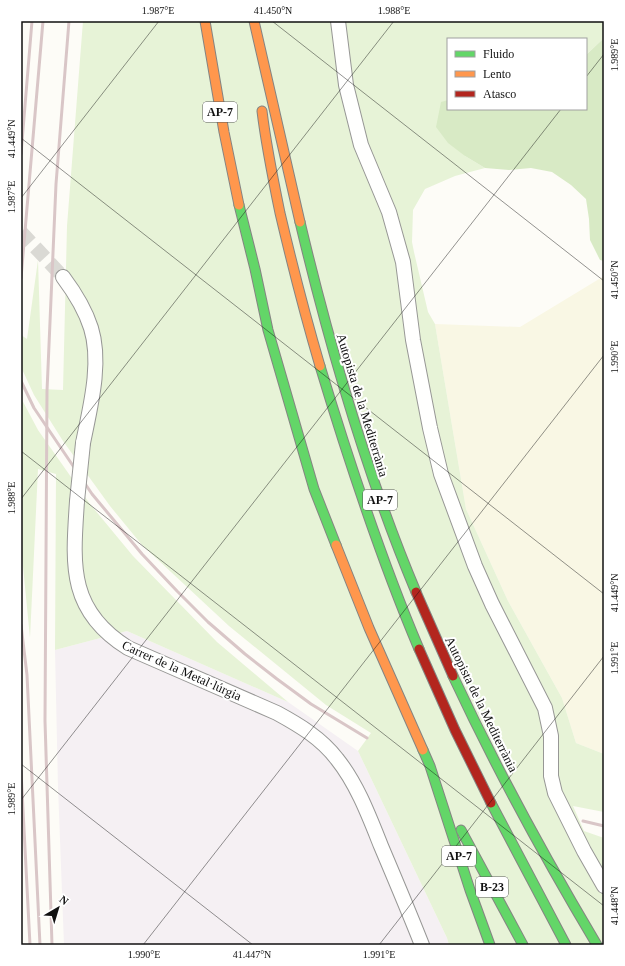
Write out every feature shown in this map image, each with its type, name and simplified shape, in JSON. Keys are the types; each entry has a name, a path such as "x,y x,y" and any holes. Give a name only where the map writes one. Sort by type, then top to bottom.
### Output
{"highway":[{"name":"AP-7","path":"205,21 228,156 268,330 314,489 369,628 430,766 470,890 490,945"},
{"path":"254,21 260,89"},
{"name":"Autopista de la Mediterrània","path":"254,21 307,256 342,383 380,501 425,616 454,680 487,747 529,826 597,945"},
{"name":"B-23","path":"261,104 269,165 304,313 346,453 371,524 425,662 454,729 522,865 566,945"},
{"name":"B-23","path":"430,766 461,830 523,945"}],"street":[{"path":"338,21 346,85 361,145 389,212 403,262 414,348 441,474 478,572 492,604 544,708 551,736 551,776 555,793 584,851 604,886"},
{"name":"Carrer de la Metal·lúrgia","path":"63,277 77,295 91,328 96,361 92,397 83,443 77,501 75,540 77,581 82,598 91,616 109,635 128,648 277,713 295,722 324,744 347,772 364,805 422,945"}],"shaded area":[{"path":"604,276 604,754 576,743 562,698 508,601 466,509 435,324 520,327"},
{"path":"127,631 288,702 358,751 449,945 64,945 55,650"}],"green space":[{"path":"83,21 604,21 604,38 587,54 587,38 447,38 447,100 441,103 465,156 485,168 455,176 425,189 413,210 412,242 428,312 435,324 466,509 508,601 562,698 576,743 604,754 604,812 573,806 584,831 604,838 604,945 449,945 358,751 371,733 326,705 229,626 142,545 110,506 63,441 34,395 21,367 21,335 27,339 38,260 42,389 63,390 67,226"},
{"path":"604,38 604,261 600,260 590,240 586,199 571,185 552,172 531,168 509,170 485,168 465,156 448,143 436,127 441,102 447,100 447,110 587,110 587,54"},
{"path":"21,398 38,430 90,504 133,556 217,642 288,702 127,631 55,650 56,474 38,469 30,638 21,546"}],"tunnel":[{"path":"21,232 63,277"}],"railway":[{"path":"21,154 32,21"},
{"path":"21,278 43,21"},
{"path":"52,945 45,721 47,391 56,184 69,21"},
{"path":"21,381 34,408 92,494 142,554 177,591 208,622 277,679 311,704 367,738"},
{"path":"21,625 27,675 40,945"},
{"path":"21,771 30,945"},
{"path":"583,821 604,826"}],"traffic: fast":[{"path":"239,205 268,330 314,489 336,545"},
{"path":"300,222 350,410 381,502 416,592"},
{"path":"320,366 366,509 391,579 419,649"},
{"path":"453,676 486,745 597,945"},
{"path":"423,750 430,766 470,890 490,945"},
{"path":"491,803 566,945"},
{"path":"461,830 523,945"}],"traffic: slow":[{"path":"205,21 224,132 239,205"},
{"path":"254,21 300,222"},
{"path":"262,111 280,213 320,366"},
{"path":"336,545 369,628 423,750"}],"traffic: jam":[{"path":"416,592 453,676"},
{"path":"419,649 455,730 491,803"}]}
